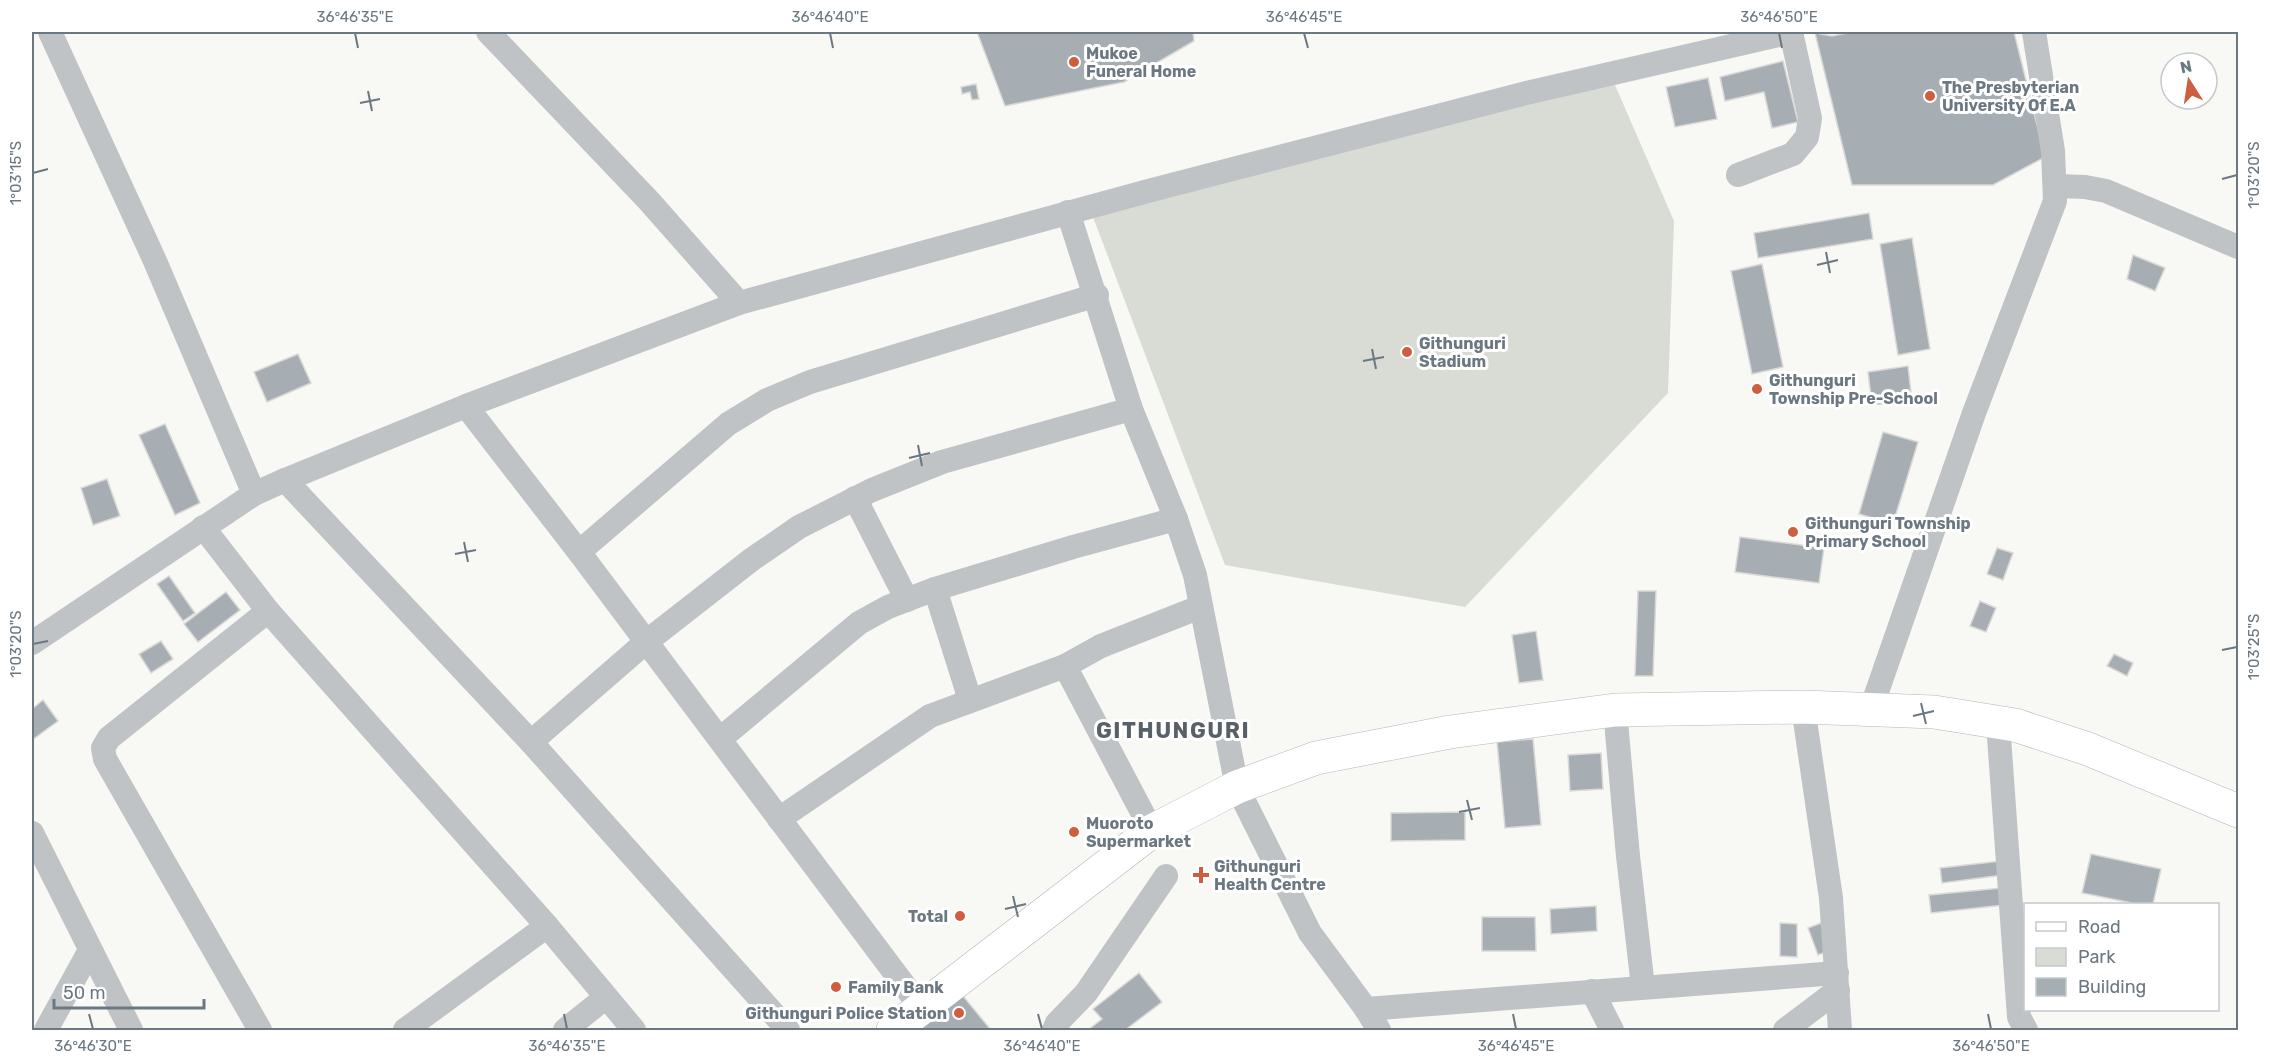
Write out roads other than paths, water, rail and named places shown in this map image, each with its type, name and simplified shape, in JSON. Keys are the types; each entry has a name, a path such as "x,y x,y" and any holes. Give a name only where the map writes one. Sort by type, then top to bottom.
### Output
{"main road":[{"path":"893,1030 922,1010 1152,831 1237,787 1316,758 1450,732 1615,711 1803,707 1934,712 2015,725 2088,749 2234,805"}],"street":[{"path":"50,32 155,261 254,494"},
{"path":"488,32 649,201 739,303"},
{"path":"32,643 254,494 466,406 739,303 1068,212 1526,93 1792,32 1810,118 1807,137 1794,154 1738,175"},
{"path":"1871,709 1974,413 2055,201 2053,151 2034,32"},
{"path":"2056,186 2085,187 2106,191 2238,247"},
{"path":"1068,212 1131,409 1176,519 1195,575 1237,787 1310,933 1379,1030"},
{"path":"579,552 728,424 767,400 810,382 1096,295"},
{"path":"466,406 579,552 922,1010"},
{"path":"531,742 646,642 751,560 799,527 855,498 942,462 1131,409"},
{"path":"285,480 531,742 788,1030"},
{"path":"855,498 907,600"},
{"path":"720,739 859,623 888,607 935,589 1073,547 1176,519"},
{"path":"203,527 268,612 547,926 634,1030"},
{"path":"935,589 970,700"},
{"path":"779,819 930,716 1065,666 1101,646 1200,607"},
{"path":"260,1030 105,759 103,748 109,738 268,612"},
{"path":"1065,666 1152,831"},
{"path":"1803,707 1831,898 1840,1030"},
{"path":"1615,711 1643,987"},
{"path":"1998,723 2019,1017 2026,1030"},
{"path":"32,833 131,1030"},
{"path":"1054,1030 1086,993 1166,876"},
{"path":"405,1030 547,926"},
{"path":"46,1030 90,950"},
{"path":"1366,1009 1643,987 1837,982"},
{"path":"1785,1030 1837,982"},
{"path":"1592,991 1612,1030"},
{"path":"565,1030 605,998"}],"place":[{"name":"Mukoe Funeral Home","path":"1074,62"},
{"name":"The Presbyterian University Of E.A","path":"1930,96"},
{"name":"Githunguri Stadium","path":"1407,352"},
{"name":"Githunguri Township Pre-School","path":"1757,389"},
{"name":"Githunguri Township Primary School","path":"1793,532"},
{"name":"Muoroto Supermarket","path":"1074,832"},
{"name":"Githunguri Health Centre","path":"1201,875"},
{"name":"Total","path":"960,916"},
{"name":"Family Bank","path":"836,987"},
{"name":"Githunguri Police Station","path":"959,1013"}],"district":[{"name":"GITHUNGURI","path":"1173,730"}]}
